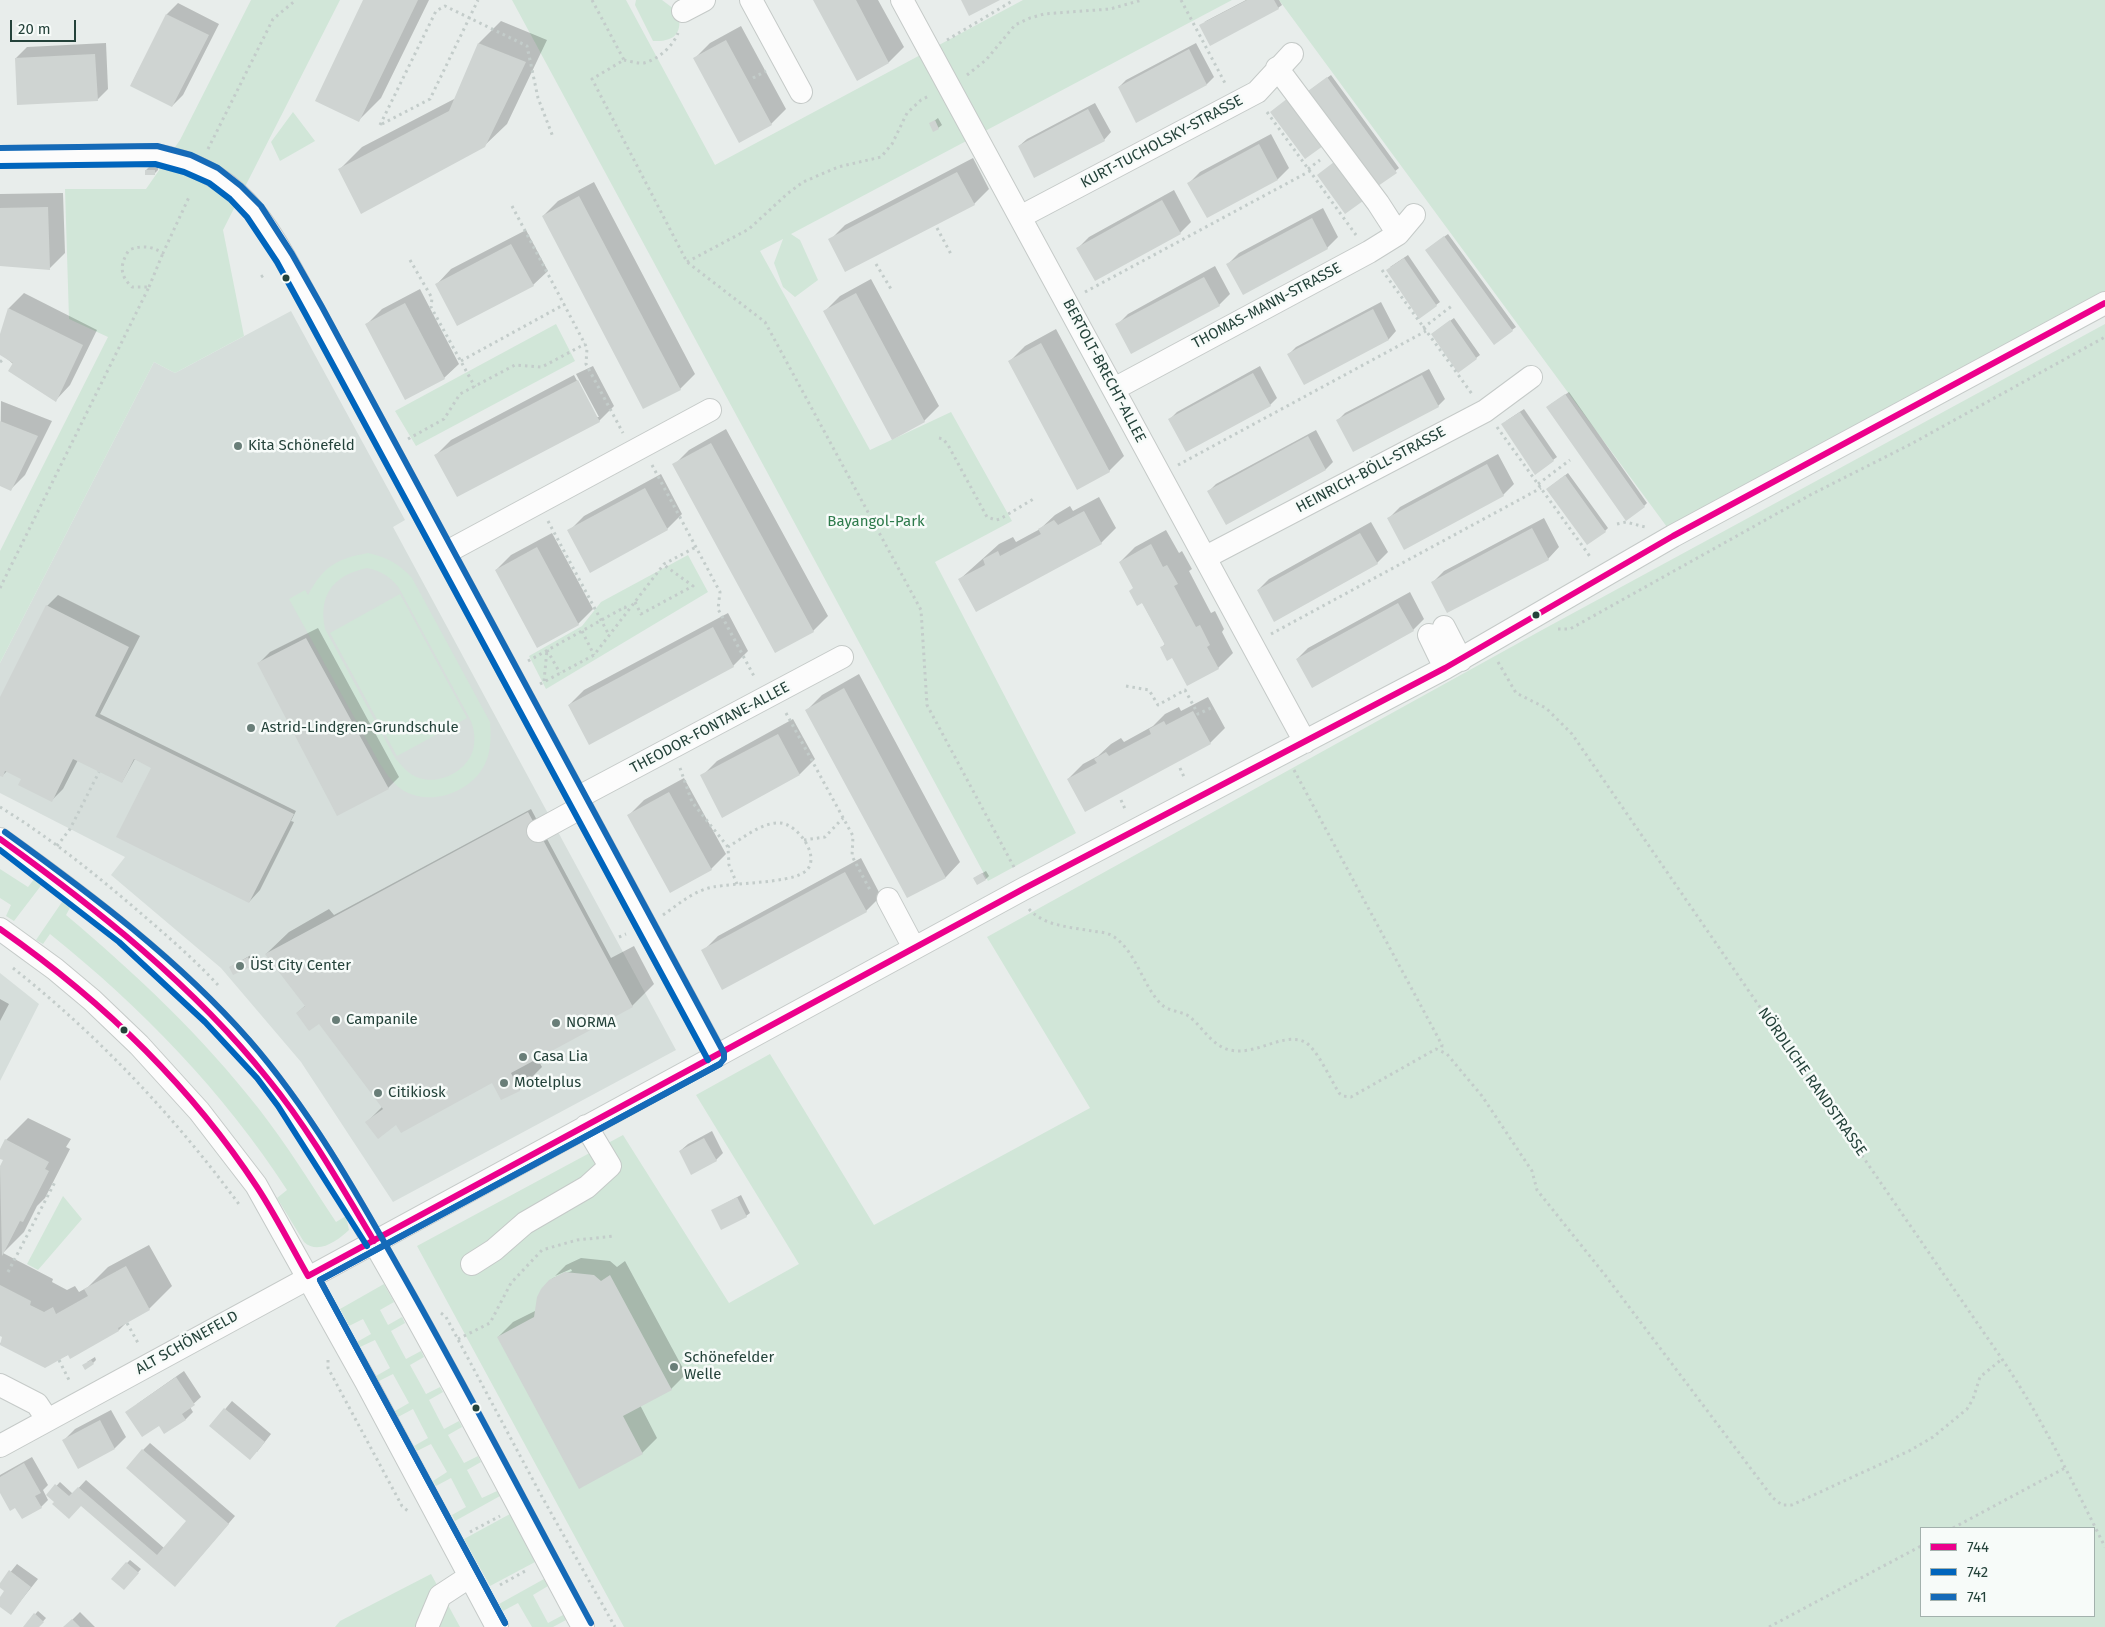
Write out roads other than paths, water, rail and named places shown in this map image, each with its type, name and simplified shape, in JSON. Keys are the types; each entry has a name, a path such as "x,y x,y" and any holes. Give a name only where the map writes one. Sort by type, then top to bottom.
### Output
{"street":[{"path":"683,11 704,0"},
{"path":"751,0 801,92"},
{"name":"BERTOLT-BRECHT-ALLEE","path":"902,0 1305,742"},
{"name":"KURT-TUCHOLSKY-STRASSE","path":"1020,217 1245,98 1284,61 1398,234"},
{"path":"0,157 156,155 174,158 202,168 230,187 250,206 265,226 445,553 580,802 690,1012 716,1056"},
{"name":"THOMAS-MANN-STRASSE","path":"1114,389 1369,252 1398,234 1414,215"},
{"name":"ALT SCHÖNEFELD","path":"0,1446 308,1276 914,948 1453,664 1674,536 2105,303"},
{"name":"HEINRICH-BÖLL-STRASSE","path":"1206,557 1485,410 1524,382"},
{"path":"445,553 710,410"},
{"path":"1437,631 1453,664"},
{"name":"THEODOR-FONTANE-ALLEE","path":"538,831 580,802 670,749 842,657"},
{"path":"0,840 69,889 177,980 211,1014 270,1081 329,1166 374,1241 583,1627"},
{"path":"879,895 914,948"},
{"path":"0,930 55,969 92,1000 165,1072 199,1111 256,1185 308,1276 496,1627"},
{"path":"472,1264 494,1250 525,1223 587,1187 610,1166 586,1126"},
{"path":"0,1385 37,1404 47,1419"},
{"path":"427,1627 440,1596 474,1586"}],"place":[{"name":"Kita Schönefeld","path":"238,446"},
{"name":"Astrid-Lindgren-Grundschule","path":"251,728"},
{"name":"ÜSt City Center","path":"240,966"},
{"name":"Campanile","path":"336,1020"},
{"name":"NORMA","path":"556,1023"},
{"name":"Casa Lia","path":"523,1057"},
{"name":"Motelplus","path":"504,1083"},
{"name":"Citikiosk","path":"378,1093"},
{"name":"Schönefelder Welle","path":"674,1367"}],"park label":[{"name":"Bayangol-Park","path":"876,522"}]}
